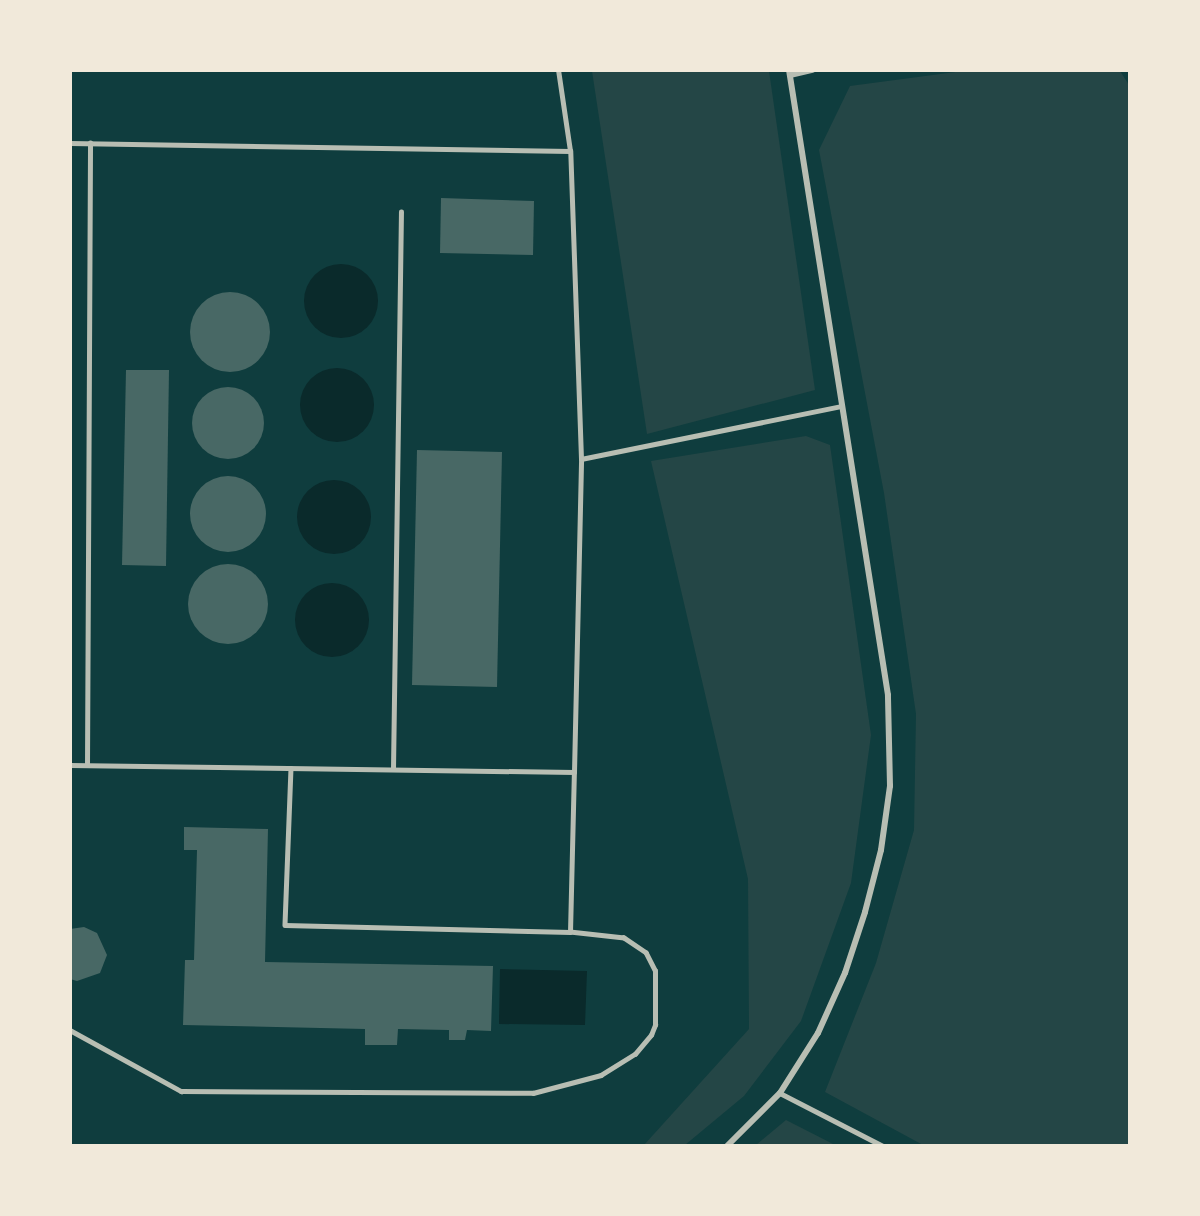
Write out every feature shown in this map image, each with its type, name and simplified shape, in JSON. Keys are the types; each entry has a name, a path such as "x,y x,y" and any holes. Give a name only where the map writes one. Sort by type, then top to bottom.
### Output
{"street":[{"path":"727,1146 780,1093 810,1049 852,953 881,850 890,786 888,694 790,73 812,70"}],"lane":[{"path":"558,70 570,151 581,459 570,932"},
{"path":"70,142 570,151"},
{"path":"87,765 90,143"},
{"path":"393,769 401,212"},
{"path":"581,459 842,406"},
{"path":"70,765 574,772"},
{"path":"70,1030 182,1091 510,1094 556,1089 601,1075 645,1044 655,1025 655,971 646,953 624,938 570,932 285,925 291,768"},
{"path":"780,1093 883,1146"}],"shaded area":[{"path":"592,71 769,71 815,390 647,434"},
{"path":"963,71 1120,71 1129,85 1129,1145 923,1145 825,1092 876,963 914,830 916,714 884,493 819,150 850,86"},
{"path":"341,264 362,270 372,280 378,301 372,322 362,332 341,338 320,332 310,322 304,301 310,280 320,270"},
{"path":"337,368 358,374 368,384 374,405 368,426 358,436 337,442 316,436 306,426 300,405 306,384 316,374"},
{"path":"806,436 830,445 871,735 851,883 801,1021 744,1096 685,1145 644,1145 749,1029 748,879 651,461"},
{"path":"334,480 348,483 360,491 368,503 371,517 368,531 360,543 348,551 334,554 320,551 308,543 300,531 297,517 300,503 308,491 320,483"},
{"path":"332,583 353,589 363,599 369,620 363,641 353,651 332,657 311,651 301,641 295,620 301,599 311,589"},
{"path":"500,969 587,971 585,1025 499,1024"},
{"path":"786,1120 835,1145 756,1145"}],"building":[{"path":"441,198 534,201 533,255 440,253"},
{"path":"230,292 245,295 258,304 267,317 270,332 267,347 258,360 245,369 230,372 215,369 202,360 193,347 190,332 193,317 202,304 215,295"},
{"path":"126,370 169,370 166,566 122,565"},
{"path":"228,387 248,393 258,403 264,423 258,443 248,453 228,459 208,453 198,443 192,423 198,403 208,393"},
{"path":"417,450 502,452 497,687 412,685"},
{"path":"228,476 242,479 255,487 263,500 266,514 263,528 255,541 242,549 228,552 214,549 201,541 193,528 190,514 193,500 201,487 214,479"},
{"path":"228,564 243,567 256,576 265,589 268,604 265,619 256,632 243,641 228,644 213,641 200,632 191,619 188,604 191,589 200,576 213,567"},
{"path":"184,827 268,829 265,962 493,966 491,1031 467,1030 465,1040 449,1040 449,1030 398,1029 397,1045 365,1045 365,1029 183,1025 185,960 194,960 197,850 184,850"},
{"path":"84,927 97,933 107,955 100,973 77,981 70,979 70,929"}]}
